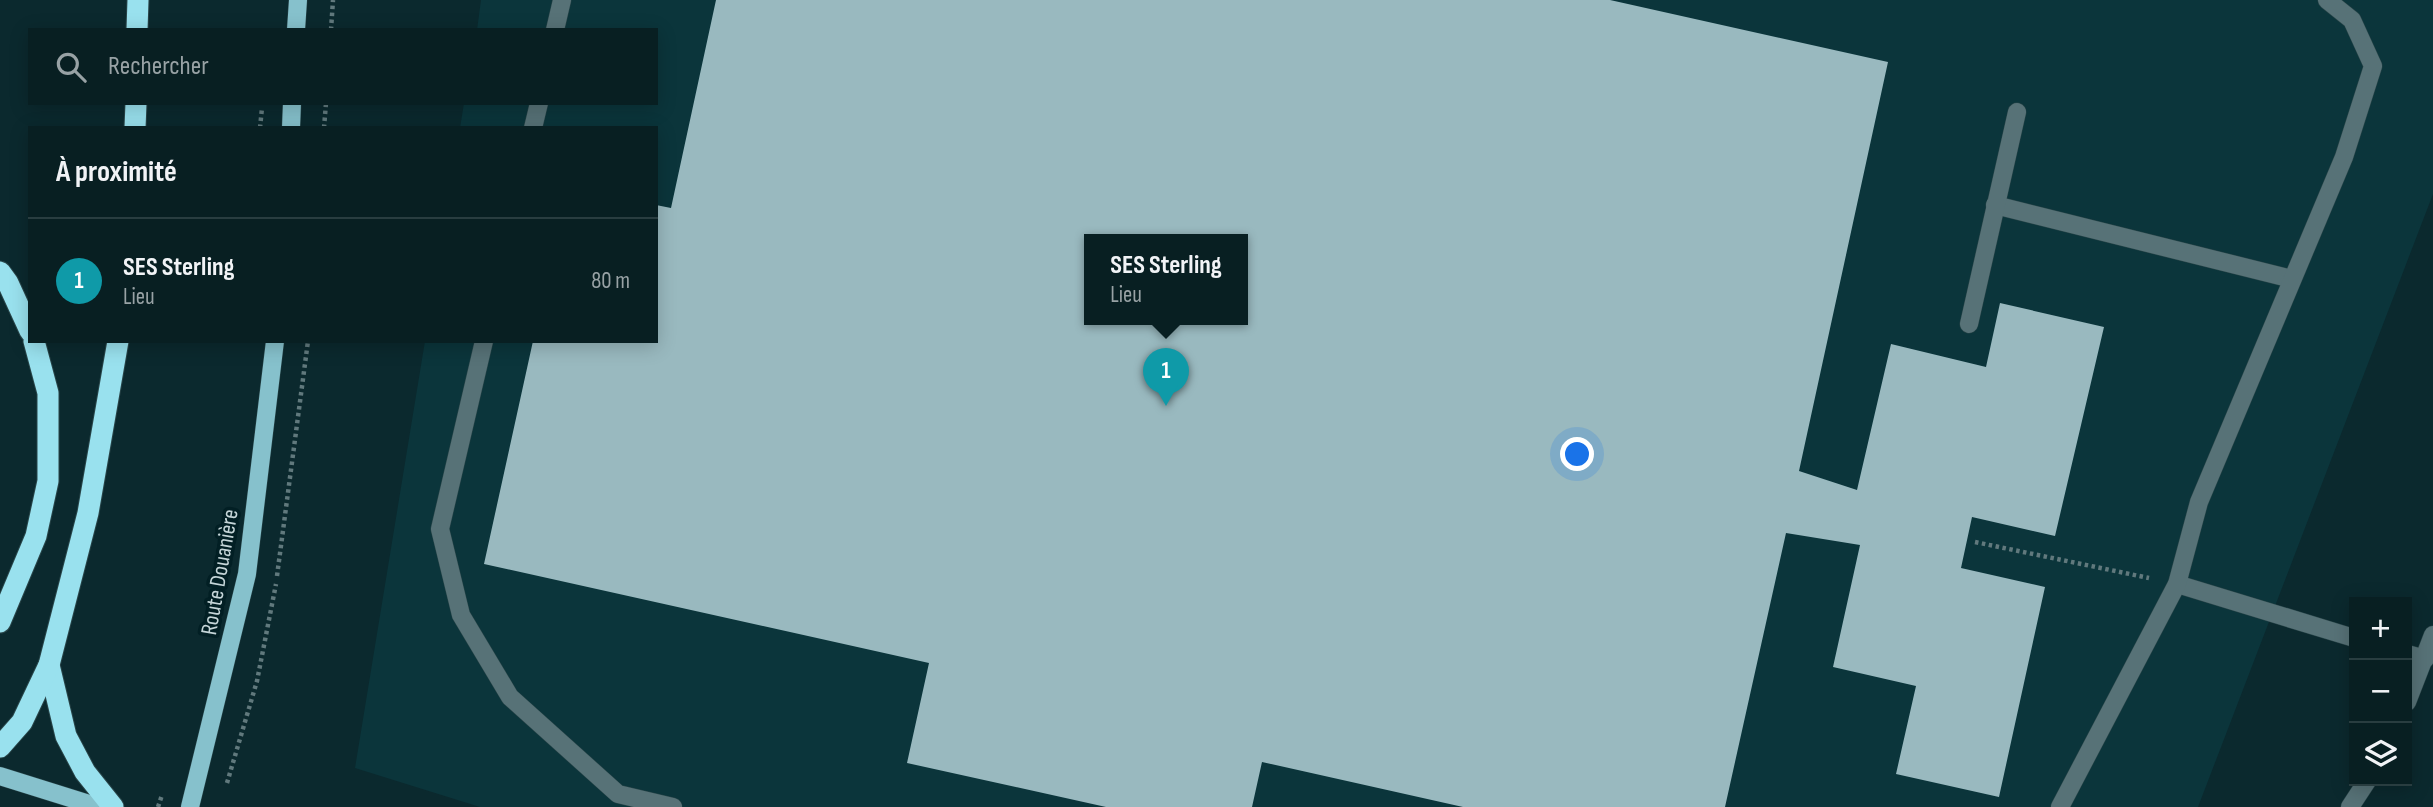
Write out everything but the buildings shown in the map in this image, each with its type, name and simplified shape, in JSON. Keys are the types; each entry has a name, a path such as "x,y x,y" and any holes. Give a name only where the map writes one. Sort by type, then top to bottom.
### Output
{"highway":[{"path":"137,28 138,0"},
{"path":"135,126 136,105"},
{"path":"0,272 8,282 28,327"},
{"path":"0,622 36,536 48,481 48,393 35,343"},
{"path":"0,747 22,722 49,665 89,513 118,343"},
{"path":"49,665 66,736 85,772 113,807"}],"main road":[{"path":"296,28 298,0"},
{"path":"291,126 292,105"},
{"name":"Route Douanière","path":"190,807 247,574 275,343"},
{"path":"0,776 99,807"}],"lane":[{"path":"555,28 562,0"},
{"path":"2060,807 2177,584 2199,502 2344,157 2373,66 2352,20 2328,0"},
{"path":"533,126 538,105"},
{"path":"1969,324 2017,112"},
{"path":"1995,205 2292,279"},
{"path":"484,343 440,529 461,615 510,697 618,794 673,807"},
{"path":"2177,584 2349,636"},
{"path":"2412,691 2433,635"},
{"path":"2412,655 2426,659"},
{"path":"2350,807 2364,786"}],"path":[{"path":"331,28 333,0"},
{"path":"260,126 262,105"},
{"path":"324,126 326,105"},
{"path":"1975,542 2177,584"},
{"path":"158,807 165,784"}],"shaded area":[{"path":"481,0 2433,0 2433,194 2198,807 480,807 355,768 425,343 658,343 658,126 460,126 464,105 658,105 658,28 477,28"}],"place":[{"name":"SES Sterling","path":"1166,406"}]}
